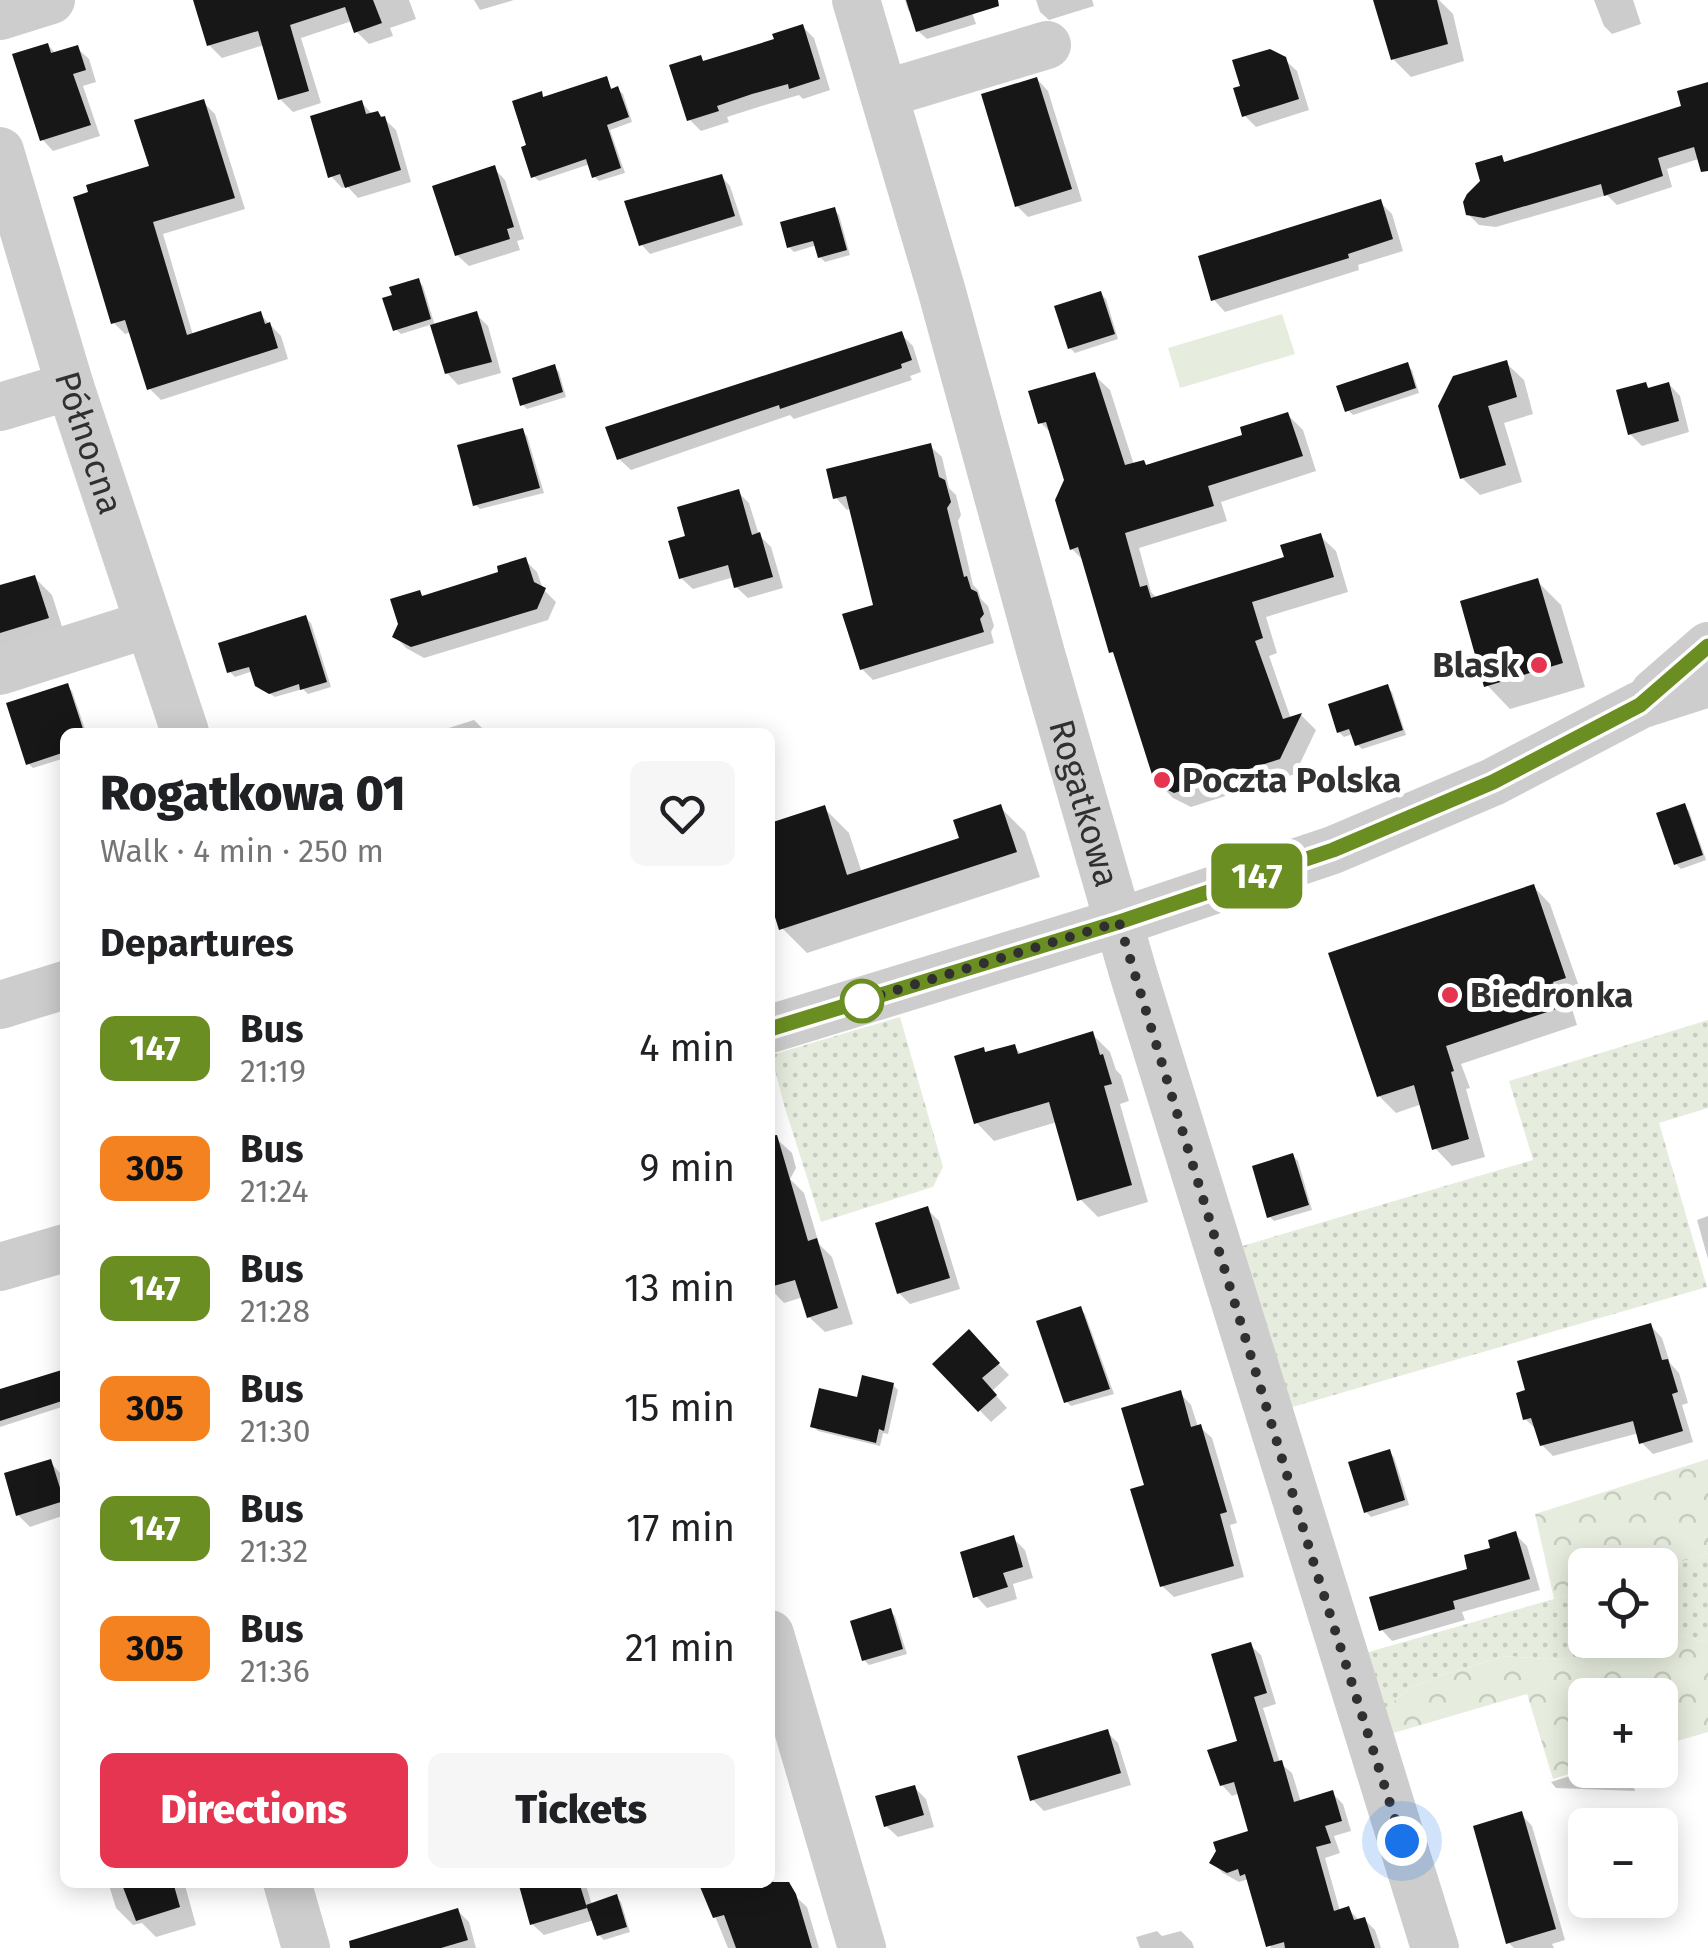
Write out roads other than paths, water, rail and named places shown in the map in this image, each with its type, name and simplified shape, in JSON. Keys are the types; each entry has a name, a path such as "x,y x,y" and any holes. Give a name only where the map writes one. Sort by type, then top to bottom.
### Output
{"street":[{"path":"0,16 51,0"},
{"name":"Rogatkowa","path":"856,0 1119,922 1434,1948"},
{"path":"884,94 1046,46"},
{"name":"Północna","path":"0,151 8,205 184,728"},
{"path":"0,407 70,386"},
{"path":"0,671 148,624"},
{"path":"1640,705 1708,646"},
{"path":"775,1027 1119,922 1333,850 1493,782 1640,705 1708,683"},
{"path":"0,1005 60,987"},
{"path":"0,1267 60,1249"},
{"path":"775,1651 862,1948"},
{"path":"288,1888 306,1948"}],"place":[{"name":"Blask","path":"1539,665"},
{"name":"Poczta Polska","path":"1162,780"},
{"name":"Biedronka","path":"1450,995"}]}
